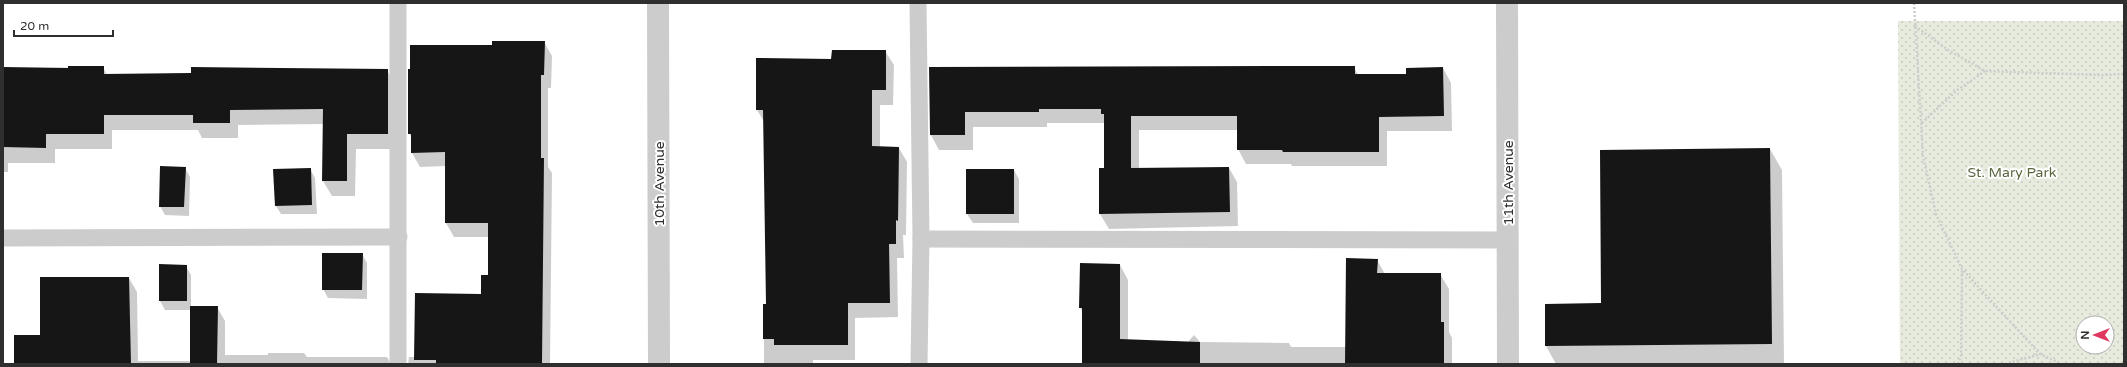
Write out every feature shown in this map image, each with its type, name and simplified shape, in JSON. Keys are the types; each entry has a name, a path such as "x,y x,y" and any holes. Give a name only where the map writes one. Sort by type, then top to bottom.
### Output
{"street":[{"name":"10th Avenue","path":"658,3 659,364"},
{"name":"11th Avenue","path":"1506,3 1508,364"}],"lane":[{"path":"398,3 398,364"},
{"path":"918,3 921,239 918,364"},
{"path":"3,238 399,237"},
{"path":"921,239 1508,240"}],"path":[{"path":"1914,3 1914,26 1922,124 1923,156 1936,214 1962,269 2040,354 2062,364"},
{"path":"1914,26 1948,50 1985,71 2101,75 2124,74"},
{"path":"1922,124 1956,91 1985,71"},
{"path":"1958,364 1961,356 1962,269"},
{"path":"2005,364 2040,354"}],"green space":[{"name":"St. Mary Park","path":"1898,21 2124,21 2124,364 1900,364"}],"building":[{"path":"492,41 545,41 544,75 541,75 541,158 544,158 542,364 436,364 436,360 414,360 415,293 481,294 481,275 488,275 488,223 445,223 445,152 411,153 411,134 408,134 408,69 410,69 410,45 492,45"},
{"path":"832,50 886,50 886,90 872,90 872,146 899,147 898,221 896,220 896,244 889,244 890,303 848,303 848,345 774,345 774,339 763,339 763,304 766,304 763,110 756,110 756,58 831,59"},
{"path":"68,66 104,66 104,74 191,73 191,67 388,69 388,134 347,134 347,181 322,181 323,109 230,110 230,123 193,123 193,115 104,115 104,134 46,134 46,148 3,147 3,67 68,68"},
{"path":"1355,66 1355,74 1406,74 1406,68 1443,67 1444,116 1379,117 1379,152 1283,152 1282,150 1237,150 1237,116 1131,116 1131,168 1229,167 1230,212 1099,214 1099,168 1104,168 1104,114 1101,114 1101,109 1039,109 1039,112 965,112 965,135 930,135 929,67"},
{"path":"1770,148 1772,344 1545,346 1545,304 1601,303 1600,150"},
{"path":"160,166 186,167 184,207 159,207"},
{"path":"311,168 312,205 275,206 273,169"},
{"path":"966,169 1014,169 1014,214 966,214"},
{"path":"322,253 363,253 362,290 322,290"},
{"path":"1346,258 1378,259 1377,273 1441,273 1441,322 1444,322 1444,364 1345,364"},
{"path":"1080,263 1120,264 1120,339 1200,342 1200,364 1082,364 1082,308 1079,308"},
{"path":"159,264 187,265 187,301 159,301"},
{"path":"40,277 129,277 131,364 14,364 14,335 40,335"},
{"path":"190,306 218,306 217,364 190,364"}]}
